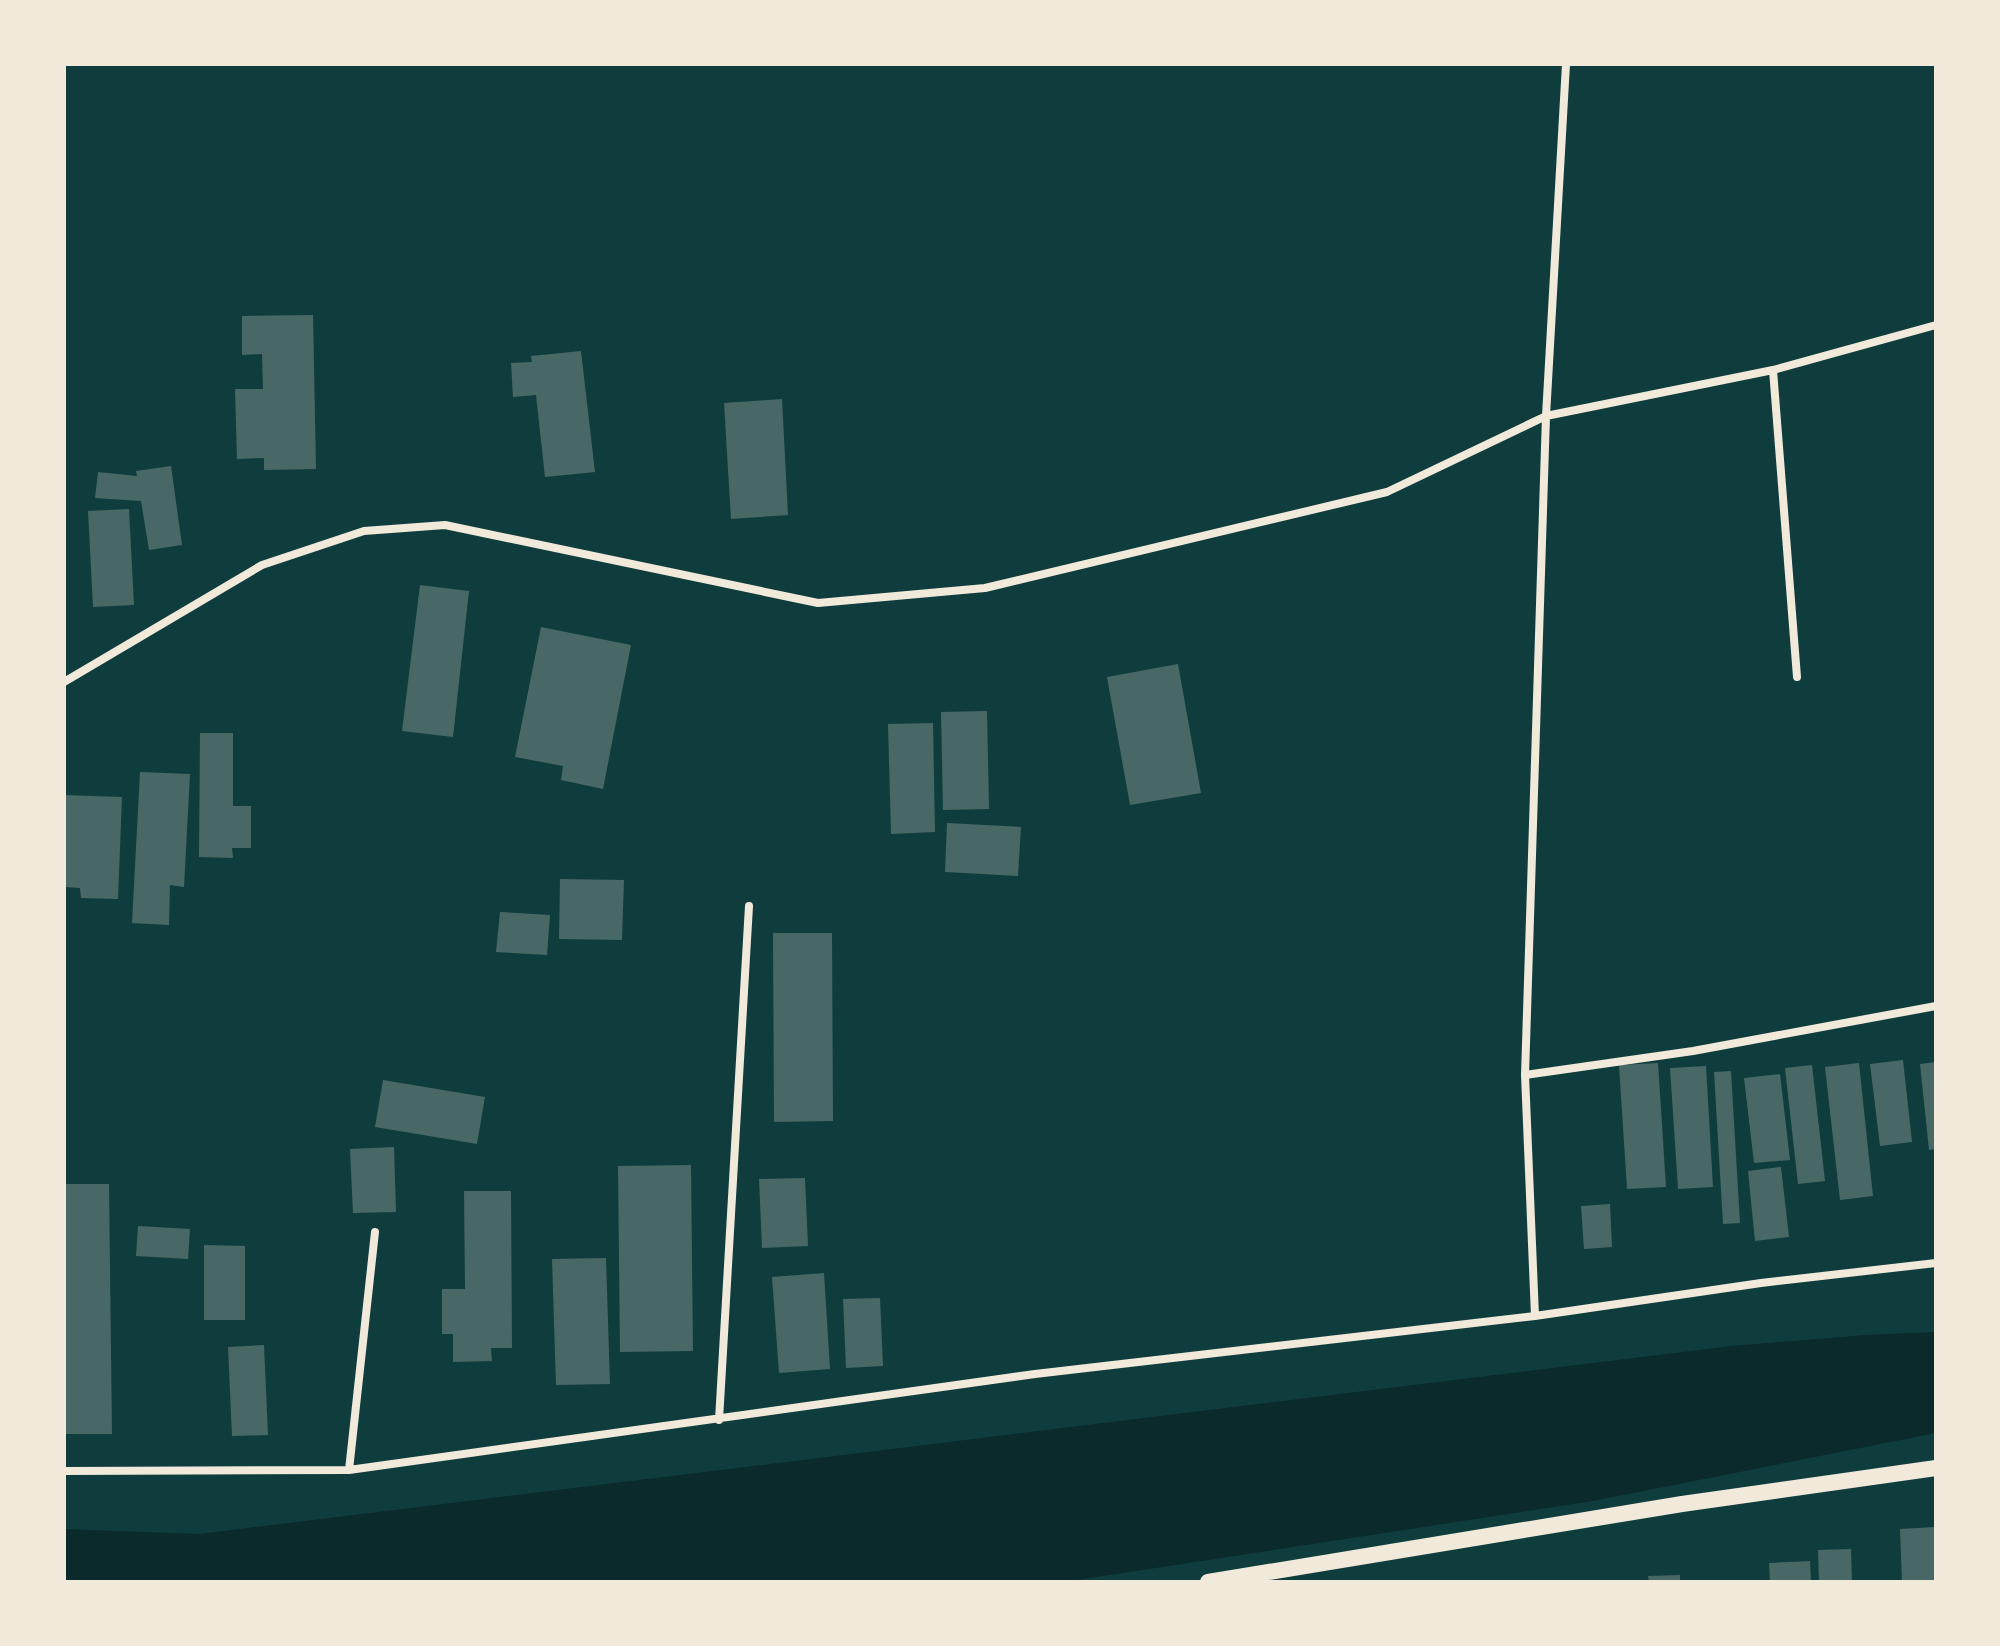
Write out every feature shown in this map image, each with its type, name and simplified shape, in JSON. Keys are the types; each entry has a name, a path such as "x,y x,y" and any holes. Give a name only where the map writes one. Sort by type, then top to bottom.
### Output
{"main road":[{"path":"1208,1582 1682,1504 1936,1468"}],"street":[{"path":"1535,1316 1525,1075 1546,416 1566,64"},
{"path":"64,682 262,565 364,531 445,525 818,603 985,588 1387,492 1546,416 1773,370 1936,325"},
{"path":"1773,370 1797,677"},
{"path":"719,1420 749,906"},
{"path":"1525,1075 1693,1051 1936,1006"},
{"path":"349,1470 375,1232"},
{"path":"64,1471 349,1470 1035,1374 1535,1316 1761,1283 1936,1263"}],"water":[{"path":"1936,1332 1936,1431 1931,1434 1593,1501 1064,1582 64,1582 64,1529 199,1534 1731,1346"}],"building":[{"path":"313,315 316,469 264,470 264,458 237,459 235,389 263,389 262,354 242,355 242,316"},
{"path":"581,351 595,472 545,477 536,395 513,397 511,363 532,362 531,356"},
{"path":"782,399 788,515 731,519 724,403"},
{"path":"171,466 182,545 149,550 141,501 95,498 98,472 137,476 136,471"},
{"path":"129,509 134,605 93,607 88,511"},
{"path":"420,585 469,591 453,737 402,731"},
{"path":"541,627 631,645 603,789 561,780 563,766 515,757"},
{"path":"1178,664 1201,793 1130,805 1107,677"},
{"path":"987,711 989,809 943,810 941,712"},
{"path":"933,723 935,832 891,834 888,724"},
{"path":"200,733 233,733 233,806 251,806 251,848 232,848 233,858 199,857"},
{"path":"140,772 190,774 184,887 170,885 169,925 132,923"},
{"path":"64,795 122,797 118,899 81,898 80,888 64,887"},
{"path":"947,823 1021,827 1018,876 945,872"},
{"path":"560,879 624,880 622,940 559,939"},
{"path":"500,912 550,915 547,955 496,952"},
{"path":"773,933 832,933 833,1121 774,1122"},
{"path":"1903,1060 1912,1142 1880,1146 1870,1064"},
{"path":"1936,1062 1936,1149 1929,1150 1920,1064"},
{"path":"1658,1063 1666,1187 1627,1189 1619,1065"},
{"path":"1859,1063 1873,1196 1840,1200 1825,1067"},
{"path":"1812,1065 1825,1181 1798,1184 1785,1068"},
{"path":"1706,1066 1713,1187 1678,1189 1670,1068"},
{"path":"1731,1071 1740,1223 1723,1224 1714,1072"},
{"path":"1780,1074 1790,1160 1754,1163 1744,1078"},
{"path":"383,1080 485,1097 477,1144 375,1127"},
{"path":"394,1147 396,1212 353,1213 350,1149"},
{"path":"691,1165 693,1351 620,1352 618,1166"},
{"path":"1781,1167 1789,1237 1755,1241 1748,1171"},
{"path":"805,1178 808,1246 762,1248 759,1179"},
{"path":"64,1184 109,1184 112,1434 64,1434"},
{"path":"464,1191 511,1191 512,1348 491,1348 492,1361 453,1362 453,1334 442,1334 442,1289 465,1289"},
{"path":"1610,1204 1612,1247 1584,1249 1581,1206"},
{"path":"138,1226 190,1229 188,1259 136,1256"},
{"path":"204,1245 245,1246 245,1320 204,1320"},
{"path":"606,1258 610,1384 556,1385 552,1259"},
{"path":"824,1273 830,1369 779,1373 772,1277"},
{"path":"880,1298 883,1366 846,1368 843,1299"},
{"path":"264,1345 268,1435 232,1436 228,1347"},
{"path":"1935,1527 1936,1582 1902,1582 1900,1529"},
{"path":"1851,1549 1852,1582 1819,1582 1818,1550"},
{"path":"1810,1561 1811,1582 1770,1582 1769,1563"},
{"path":"1680,1575 1680,1582 1649,1582 1648,1576"}]}
